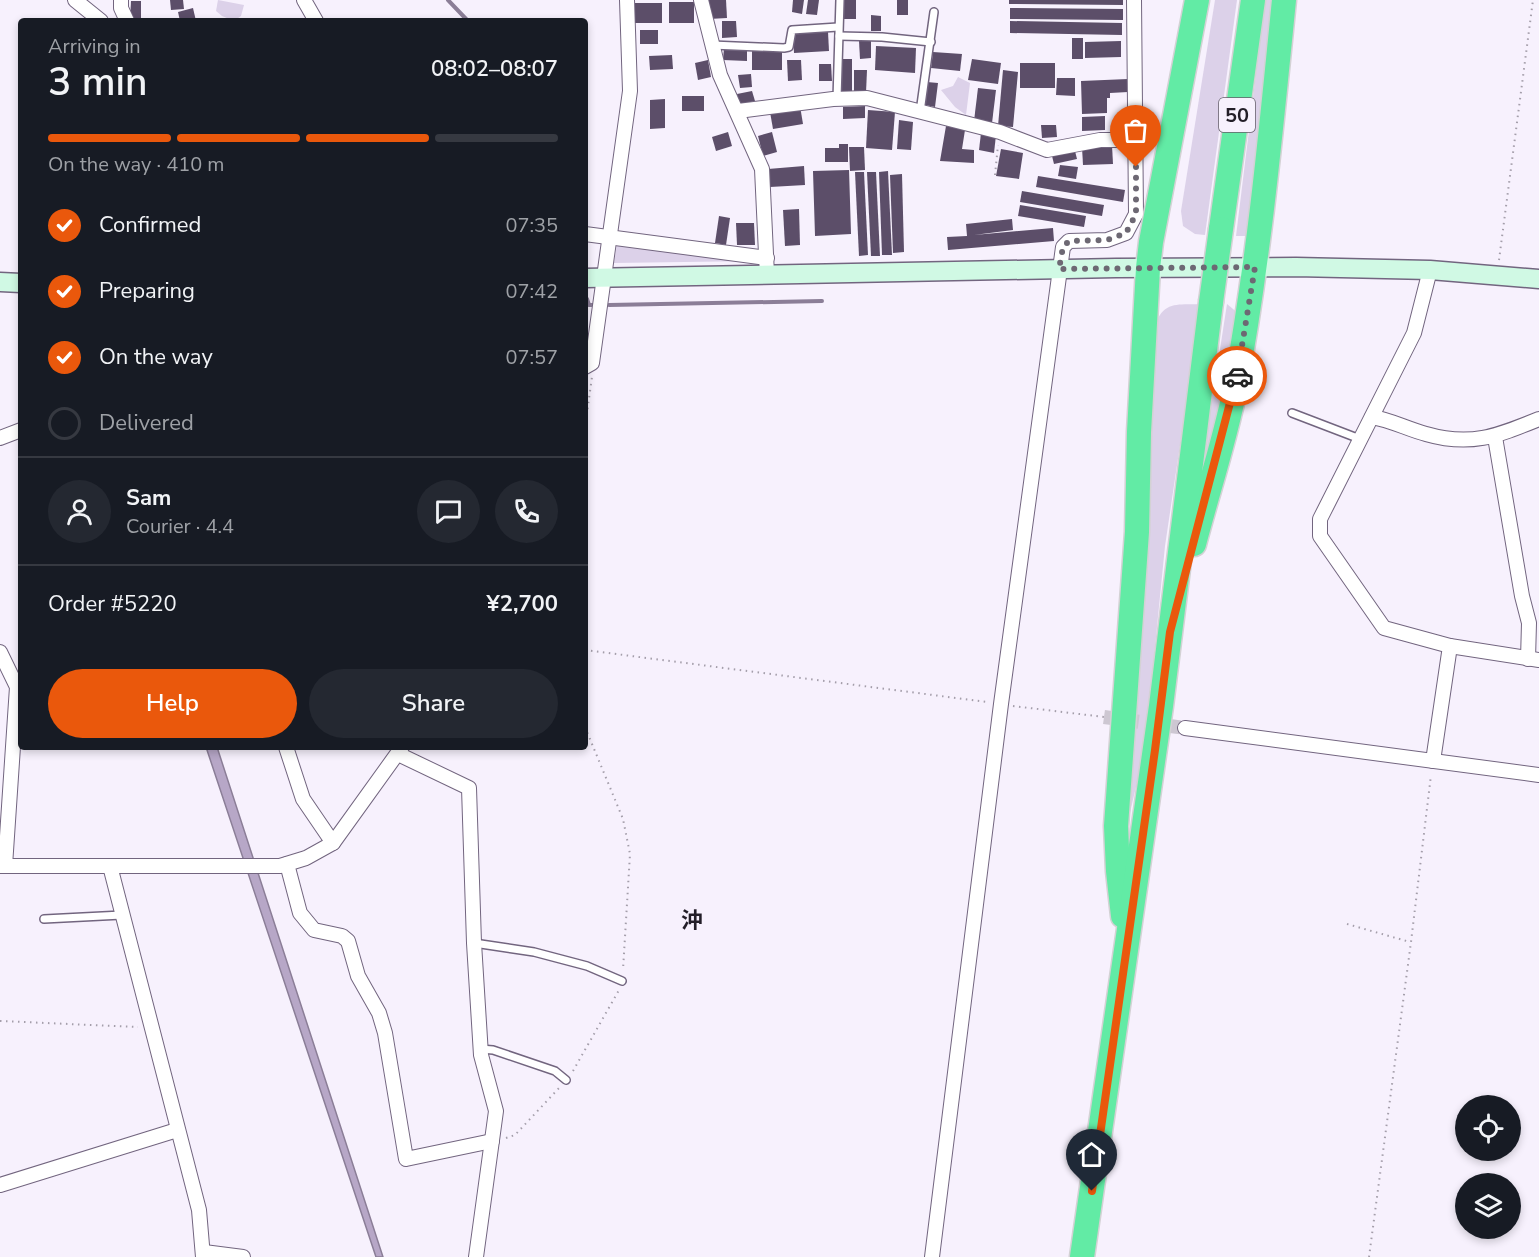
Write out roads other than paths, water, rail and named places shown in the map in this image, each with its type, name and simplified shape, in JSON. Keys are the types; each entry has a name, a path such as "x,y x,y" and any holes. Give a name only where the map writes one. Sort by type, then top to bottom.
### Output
{"highway":[{"path":"1127,948 1118,871 1116,826 1137,532 1140,398 1148,268 1197,0"},
{"name":"50","path":"1082,1257 1170,632 1211,302 1253,0"},
{"path":"1170,632 1234,392 1255,267 1284,0"}],"street":[{"path":"75,0 97,18"},
{"path":"121,0 121,8 126,18"},
{"path":"304,0 314,18"},
{"path":"589,358 605,277 630,91 627,0"},
{"path":"701,0 720,75 762,169 767,267"},
{"path":"932,1257 1063,247 1069,241 1107,240 1126,233 1136,214 1134,0"},
{"path":"738,111 837,99 867,98 1000,132 1047,150 1100,140 1136,140"},
{"path":"588,234 767,267"},
{"path":"588,278 767,267 1059,269 1255,267 1430,270 1539,279"},
{"path":"1430,270 1414,333 1320,519 1320,536 1384,628 1450,646 1533,659 1529,623 1522,596 1495,437"},
{"path":"0,282 18,283"},
{"path":"1372,417 1442,438 1468,441 1495,437 1539,419"},
{"path":"0,438 18,431"},
{"path":"1432,761 1450,646"},
{"path":"0,652 17,687 3,866 250,867 287,864 306,858 333,843 400,750 469,788 480,1049 496,1111 476,1257"},
{"path":"1185,728 1539,775"},
{"path":"287,750 303,799 333,843"},
{"path":"287,864 300,913 314,930 342,936 348,941 358,976 379,1013 385,1033 406,1159 492,1141"},
{"path":"110,866 199,1210 204,1255 243,1257"},
{"path":"0,1185 177,1130"}],"lane":[{"path":"837,99 840,0"},
{"path":"920,112 934,12"},
{"path":"712,45 784,48 789,47 792,30 838,27"},
{"path":"839,36 882,37 931,42"},
{"path":"1292,413 1360,439"},
{"path":"44,919 122,915"},
{"path":"474,943 587,966 622,981"},
{"path":"480,1049 494,1050 555,1071 566,1080"}],"waterway":[{"path":"448,0 465,18"},
{"path":"609,305 822,301"},
{"path":"588,302 589,305 595,305"}],"tunnel":[{"path":"1104,717 1185,728"}],"district":[{"name":"沖","path":"692,921"}]}
